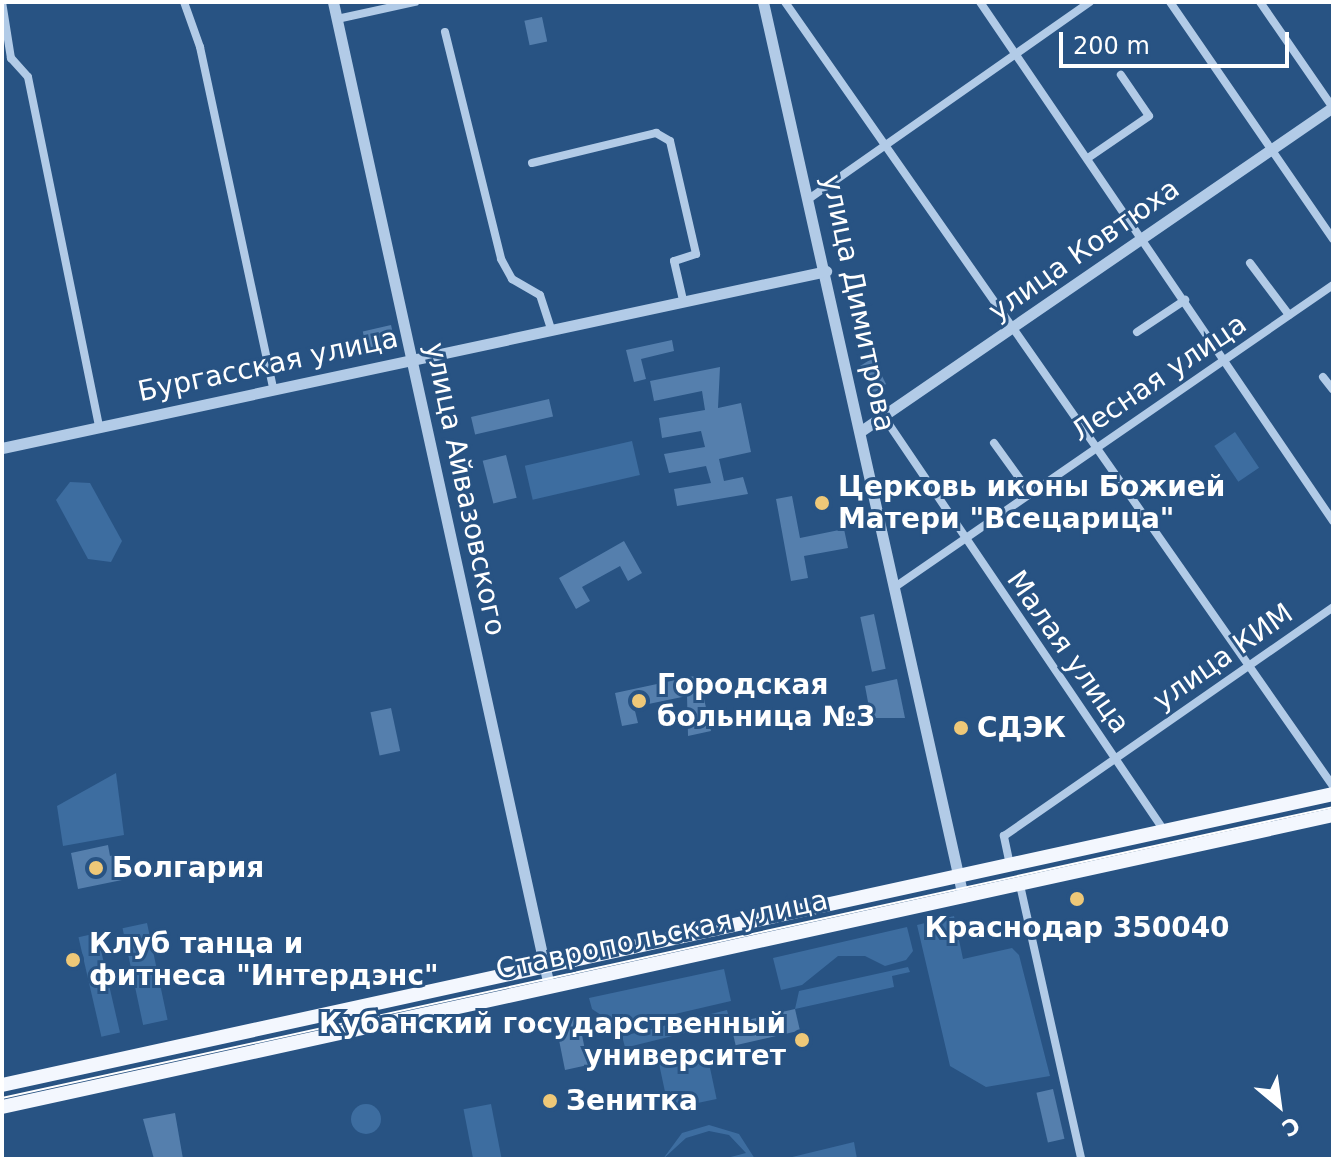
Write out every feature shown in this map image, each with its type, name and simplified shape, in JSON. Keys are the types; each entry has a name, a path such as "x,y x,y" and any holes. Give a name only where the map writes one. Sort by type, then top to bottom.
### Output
{"main road":[{"name":"Ставропольская улица","path":"2,1085 1333,794"},
{"name":"Ставропольская улица","path":"2,1107 1333,815"}],"street":[{"path":"2,2 11,58 28,77 99,426"},
{"path":"184,2 200,47 273,387"},
{"name":"улица Айвазовского","path":"333,2 549,986"},
{"path":"337,19 415,2"},
{"name":"улица Димитрова","path":"763,2 810,198 963,897"},
{"path":"785,2 1333,786"},
{"path":"980,2 1333,521"},
{"path":"1067,2 1074,13"},
{"path":"810,198 1090,2"},
{"path":"1170,2 1333,239"},
{"path":"1260,2 1333,107"},
{"path":"445,32 501,259 512,279 540,295 551,328"},
{"path":"1088,158 1149,116 1121,75"},
{"name":"улица Ковтюха","path":"861,431 1333,107"},
{"path":"532,163 656,133 670,141 696,254 674,261 683,299"},
{"name":"Лесная улица","path":"1250,263 1289,315"},
{"name":"Бургасская улица","path":"2,448 273,387 826,271"},
{"name":"Лесная улица","path":"895,587 1333,285"},
{"path":"1137,332 1185,300"},
{"path":"1323,377 1333,390"},
{"name":"Малая улица","path":"884,417 963,539 1164,831"},
{"path":"994,443 1030,493"},
{"name":"улица КИМ","path":"1010,865 1004,836 1333,607"},
{"path":"1020,885 1081,1159"}],"shaded area":[{"path":"1235,432 1259,468 1238,482 1214,446"},
{"path":"632,441 640,475 533,500 525,466"},
{"path":"70,482 90,483 122,541 111,562 88,559 56,500"},
{"path":"116,773 124,835 63,846 57,806"},
{"path":"954,916 963,959 1012,948 1019,955 1050,1076 986,1087 950,1066 917,925"},
{"path":"147,923 168,1020 143,1025 123,928"},
{"path":"907,927 913,951 906,960 885,966 865,956 838,956 802,985 781,990 773,958"},
{"path":"97,933 120,1032 101,1037 78,937"},
{"path":"908,967 910,972 892,976 894,987 795,1009 799,991"},
{"path":"724,969 731,1001 619,1027 592,1009 589,998"},
{"path":"727,1010 730,1022 625,1048 622,1036"},
{"path":"706,1049 717,1099 669,1109 658,1059"},
{"path":"366,1104 376,1109 381,1119 376,1129 366,1134 356,1129 351,1119 356,1109"},
{"path":"491,1104 502,1159 473,1159 464,1109"},
{"path":"709,1125 739,1134 755,1159 723,1159 746,1153 729,1135 709,1131 686,1138 663,1159 682,1133"},
{"path":"854,1142 857,1159 784,1159"}],"building":[{"path":"542,17 547,41 530,45 524,21"},
{"path":"391,325 396,347 368,354 363,332"},
{"path":"672,340 674,351 641,359 646,379 634,382 626,350"},
{"path":"873,358 886,384 873,394 860,366"},
{"path":"720,367 718,408 741,403 751,452 719,459 724,481 743,477 748,494 677,506 674,489 711,483 706,466 669,473 664,454 705,447 701,431 662,438 659,418 705,410 702,391 654,401 650,381"},
{"path":"549,399 553,417 475,435 471,417"},
{"path":"506,455 517,498 493,503 483,461"},
{"name":"Церковь иконы Божией Матери \"Всецарица\"","path":"818,493 826,493 832,503 826,513 818,513 812,507 812,499"},
{"path":"792,496 800,538 844,529 848,548 804,556 808,578 791,581 776,499"},
{"path":"624,541 642,573 628,581 620,566 582,587 590,601 576,609 559,578"},
{"path":"874,614 886,669 872,672 860,617"},
{"name":"Городская больница №3","path":"699,675 711,731 688,736 687,696 634,707 638,723 622,726 615,693"},
{"path":"897,679 905,718 871,718 865,686"},
{"path":"391,708 400,751 380,755 370,712"},
{"name":"Болгария","path":"108,845 110,856 117,854 122,880 78,889 71,853"},
{"path":"795,1009 800,1030 736,1045 731,1024"},
{"path":"578,1015 588,1065 565,1070 558,1035 566,1033 563,1018"},
{"path":"1053,1089 1064,1139 1048,1143 1036,1093"},
{"path":"175,1113 183,1159 154,1159 143,1119"}],"tram line":[{"path":"2,1098 1333,807"}],"place":[{"name":"Церковь иконы Божией Матери \"Всецарица\"","path":"822,503"},
{"name":"Городская больница №3","path":"639,701"},
{"name":"СДЭК","path":"961,728"},
{"name":"Болгария","path":"96,868"},
{"name":"Краснодар 350040","path":"1077,899"},
{"name":"Клуб танца и фитнеса \"Интердэнс\"","path":"73,960"},
{"name":"Кубанский государственный университет","path":"802,1040"},
{"name":"Зенитка","path":"550,1101"}]}
